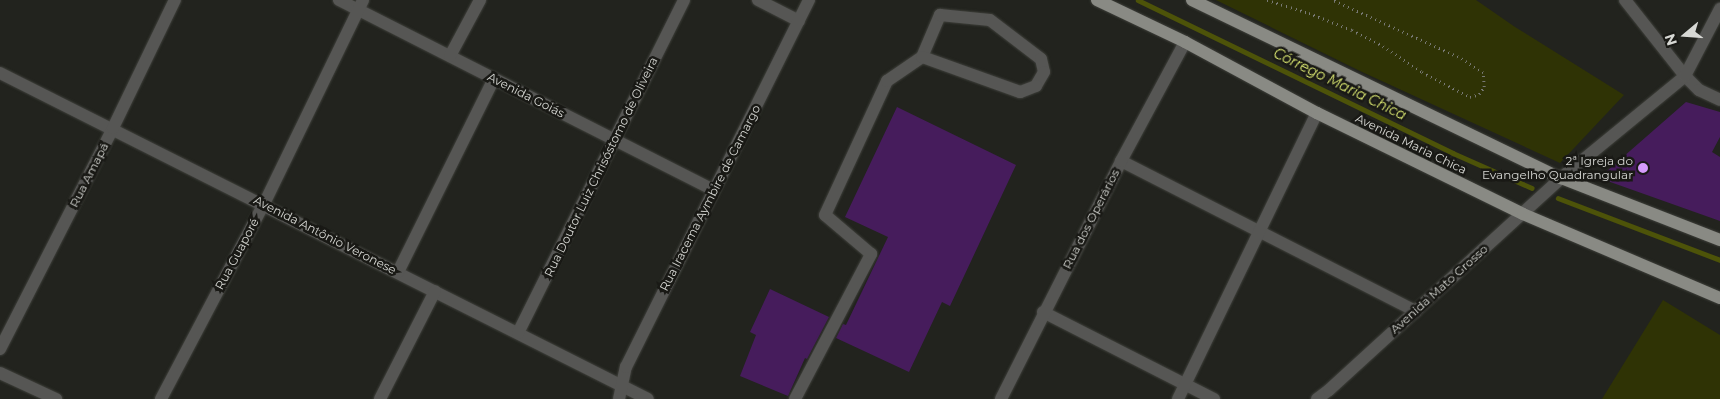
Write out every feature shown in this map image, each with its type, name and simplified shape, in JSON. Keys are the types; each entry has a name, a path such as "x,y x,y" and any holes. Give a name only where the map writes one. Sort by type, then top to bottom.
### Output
{"main road":[{"name":"Avenida Maria Chica","path":"1098,0 1185,42 1317,113 1523,214 1720,298"},
{"path":"1192,0 1561,178 1720,240"}],"street":[{"name":"Rua Amapá","path":"0,349 113,128 175,0"},
{"name":"Avenida Goiás","path":"339,0 361,5 450,56 714,190"},
{"path":"450,56 480,0"},
{"name":"Rua Doutor Luiz Chrisóstomo de Oliveira","path":"518,334 684,0"},
{"path":"758,0 799,21"},
{"name":"Rua Iracema Aymbire de Camargo","path":"619,399 626,368 810,0"},
{"path":"1625,0 1685,76 1699,90 1720,100"},
{"name":"Rua Guaporé","path":"161,399 264,204 361,5"},
{"path":"1685,76 1720,9"},
{"path":"795,399 871,254 825,215 887,81 922,57 940,15 990,20 1041,58 1044,72 1036,86 1020,92 922,57"},
{"name":"Rua dos Operários","path":"1000,399 1121,161 1185,42"},
{"name":"Avenida Antônio Veronese","path":"0,73 113,128 648,399"},
{"name":"Avenida Mato Grosso","path":"1317,399 1561,178 1685,76"},
{"path":"398,272 494,79"},
{"path":"1178,399 1317,113"},
{"path":"1121,161 1416,311"},
{"path":"380,399 435,291"},
{"path":"1044,312 1214,399"},
{"path":"0,373 56,399"}],"path":[{"path":"1267,0 1309,13 1352,30 1383,46 1422,72 1470,97 1479,94 1484,86 1483,73 1458,57 1332,0"}],"green space":[{"path":"1216,0 1476,0 1515,27 1624,95 1560,163 1360,71"},
{"path":"1663,300 1720,335 1720,399 1602,399"}],"building":[{"path":"1686,102 1720,112 1720,137 1712,152 1720,157 1720,221 1599,178"},
{"path":"897,107 1016,165 950,306 942,302 909,372 836,338 843,324 846,325 888,237 845,217"},
{"path":"770,289 829,317 807,359 805,358 788,396 740,376 756,335 750,332"}],"waterway":[{"name":"Córrego Maria Chica","path":"1138,0 1453,153 1532,188"},
{"name":"Córrego Maria Chica","path":"1558,198 1720,260"}],"place":[{"name":"2ª Igreja do Evangelho Quadrangular","path":"1643,168"}]}
